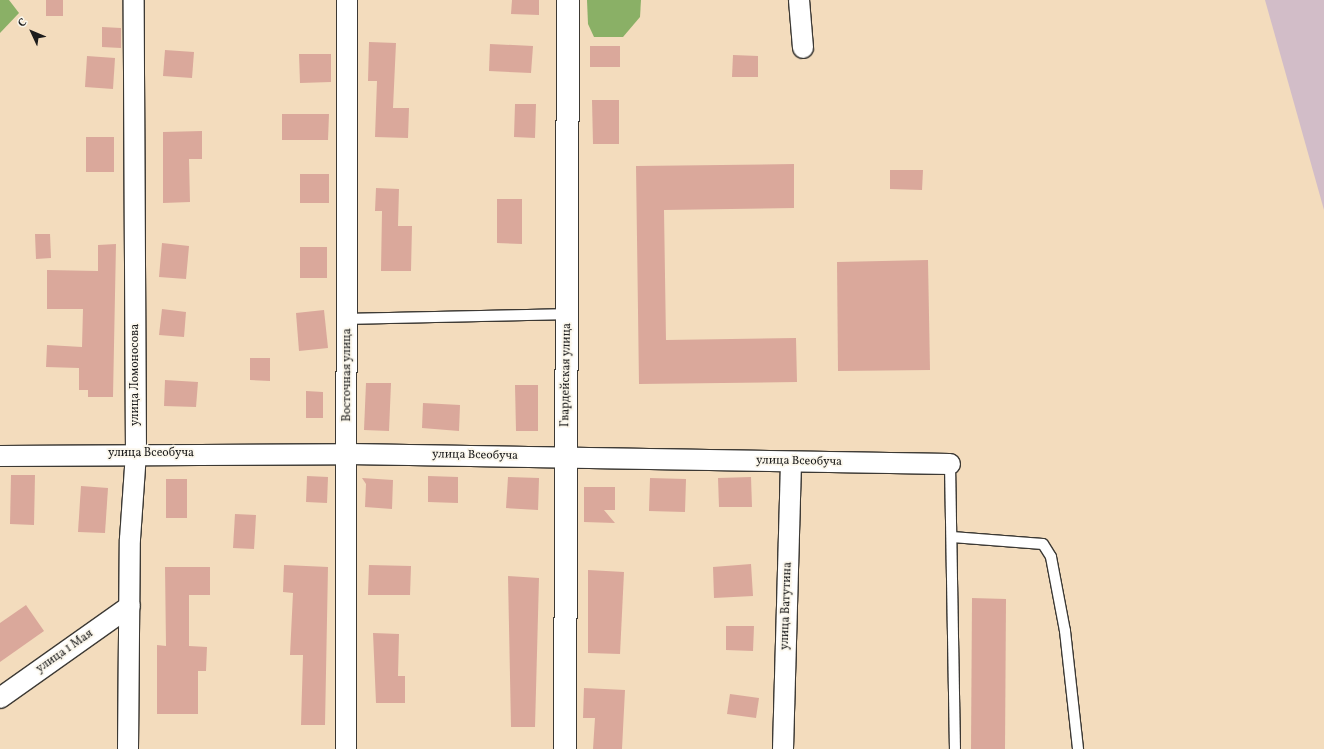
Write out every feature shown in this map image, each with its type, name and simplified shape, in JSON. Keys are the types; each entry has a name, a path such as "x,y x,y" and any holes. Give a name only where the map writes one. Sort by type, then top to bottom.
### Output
{"street":[{"name":"улица Ломоносова","path":"128,749 130,606 136,454 134,0"},
{"name":"Восточная улица","path":"346,749 348,454 347,0"},
{"name":"Гвардейская улица","path":"565,749 568,314 568,0"},
{"path":"799,0 803,48"},
{"name":"улица Всеобуча","path":"0,456 136,454 348,454 950,464"},
{"name":"улица Ватутина","path":"783,749 791,462"},
{"name":"улица 1 Мая","path":"0,698 130,606"}],"lane":[{"path":"348,319 568,314"},
{"path":"950,464 955,749"},
{"path":"952,537 1043,544 1051,557 1065,632 1078,749"}],"shaded area":[{"path":"1265,0 1324,0 1324,210"}],"green space":[{"path":"0,0 9,0 19,13 0,33"},
{"path":"587,0 641,0 640,17 623,37 594,37 588,24"}],"building":[{"path":"46,0 63,0 63,16 46,16"},
{"path":"512,0 539,0 539,15 511,14"},
{"path":"102,27 121,28 121,48 102,47"},
{"path":"369,42 396,43 393,108 409,108 408,138 375,137 377,81 368,81"},
{"path":"490,44 533,46 531,73 489,71"},
{"path":"590,46 620,46 620,67 590,67"},
{"path":"165,50 194,52 192,78 163,76"},
{"path":"299,54 331,54 331,82 300,83"},
{"path":"733,55 758,56 758,77 732,77"},
{"path":"87,56 115,58 113,89 85,87"},
{"path":"592,100 619,100 619,144 593,144"},
{"path":"515,104 536,104 535,138 514,137"},
{"path":"282,114 329,114 328,140 282,140"},
{"path":"202,131 202,159 189,159 190,202 163,203 163,132"},
{"path":"86,137 114,137 114,172 86,172"},
{"path":"794,164 794,208 664,210 666,340 796,338 797,382 639,384 636,166"},
{"path":"890,170 923,170 922,190 890,189"},
{"path":"300,174 329,174 329,203 300,203"},
{"path":"376,188 399,189 398,226 412,226 411,271 381,271 382,211 375,211"},
{"path":"497,199 522,199 522,244 497,243"},
{"path":"35,234 50,234 51,258 36,259"},
{"path":"162,243 189,246 186,279 159,277"},
{"path":"116,244 113,397 88,397 88,390 79,390 79,368 46,367 47,345 82,347 83,309 47,309 47,270 98,271 98,245"},
{"path":"300,247 327,247 327,278 300,278"},
{"path":"928,260 930,370 838,371 837,262"},
{"path":"162,309 186,312 184,337 159,335"},
{"path":"324,310 328,348 299,351 296,313"},
{"path":"250,358 270,358 270,381 250,380"},
{"path":"165,380 198,382 196,407 164,406"},
{"path":"366,383 391,383 389,431 364,430"},
{"path":"515,385 538,385 538,431 516,431"},
{"path":"306,391 323,392 323,418 306,418"},
{"path":"423,403 460,405 459,431 422,428"},
{"path":"11,475 35,475 34,525 10,524"},
{"path":"307,476 328,477 327,503 306,502"},
{"path":"428,476 458,477 458,503 428,502"},
{"path":"508,477 539,478 538,510 506,508"},
{"path":"751,477 752,507 719,507 718,478"},
{"path":"362,478 393,480 392,509 365,507 366,484"},
{"path":"650,478 686,479 685,512 649,511"},
{"path":"166,479 187,479 187,518 166,518"},
{"path":"81,486 108,488 105,533 78,532"},
{"path":"584,487 615,487 615,510 604,510 615,523 584,522"},
{"path":"235,514 256,515 254,549 233,548"},
{"path":"751,564 753,596 714,598 713,567"},
{"path":"284,565 328,567 325,725 301,725 303,655 290,655 293,593 283,592"},
{"path":"369,565 411,566 410,595 368,595"},
{"path":"165,567 210,567 210,595 189,595 189,646 207,647 206,671 198,671 198,714 157,714 157,645 166,646"},
{"path":"588,570 624,572 620,654 588,653"},
{"path":"508,576 539,578 535,727 511,727"},
{"path":"972,598 1006,599 1005,749 971,749"},
{"path":"26,605 44,631 0,662 0,623"},
{"path":"726,626 754,626 753,651 726,650"},
{"path":"373,633 399,634 398,676 405,676 405,703 376,703"},
{"path":"584,688 625,690 622,749 593,749 595,718 583,718"},
{"path":"730,694 759,698 756,718 727,714"}]}
